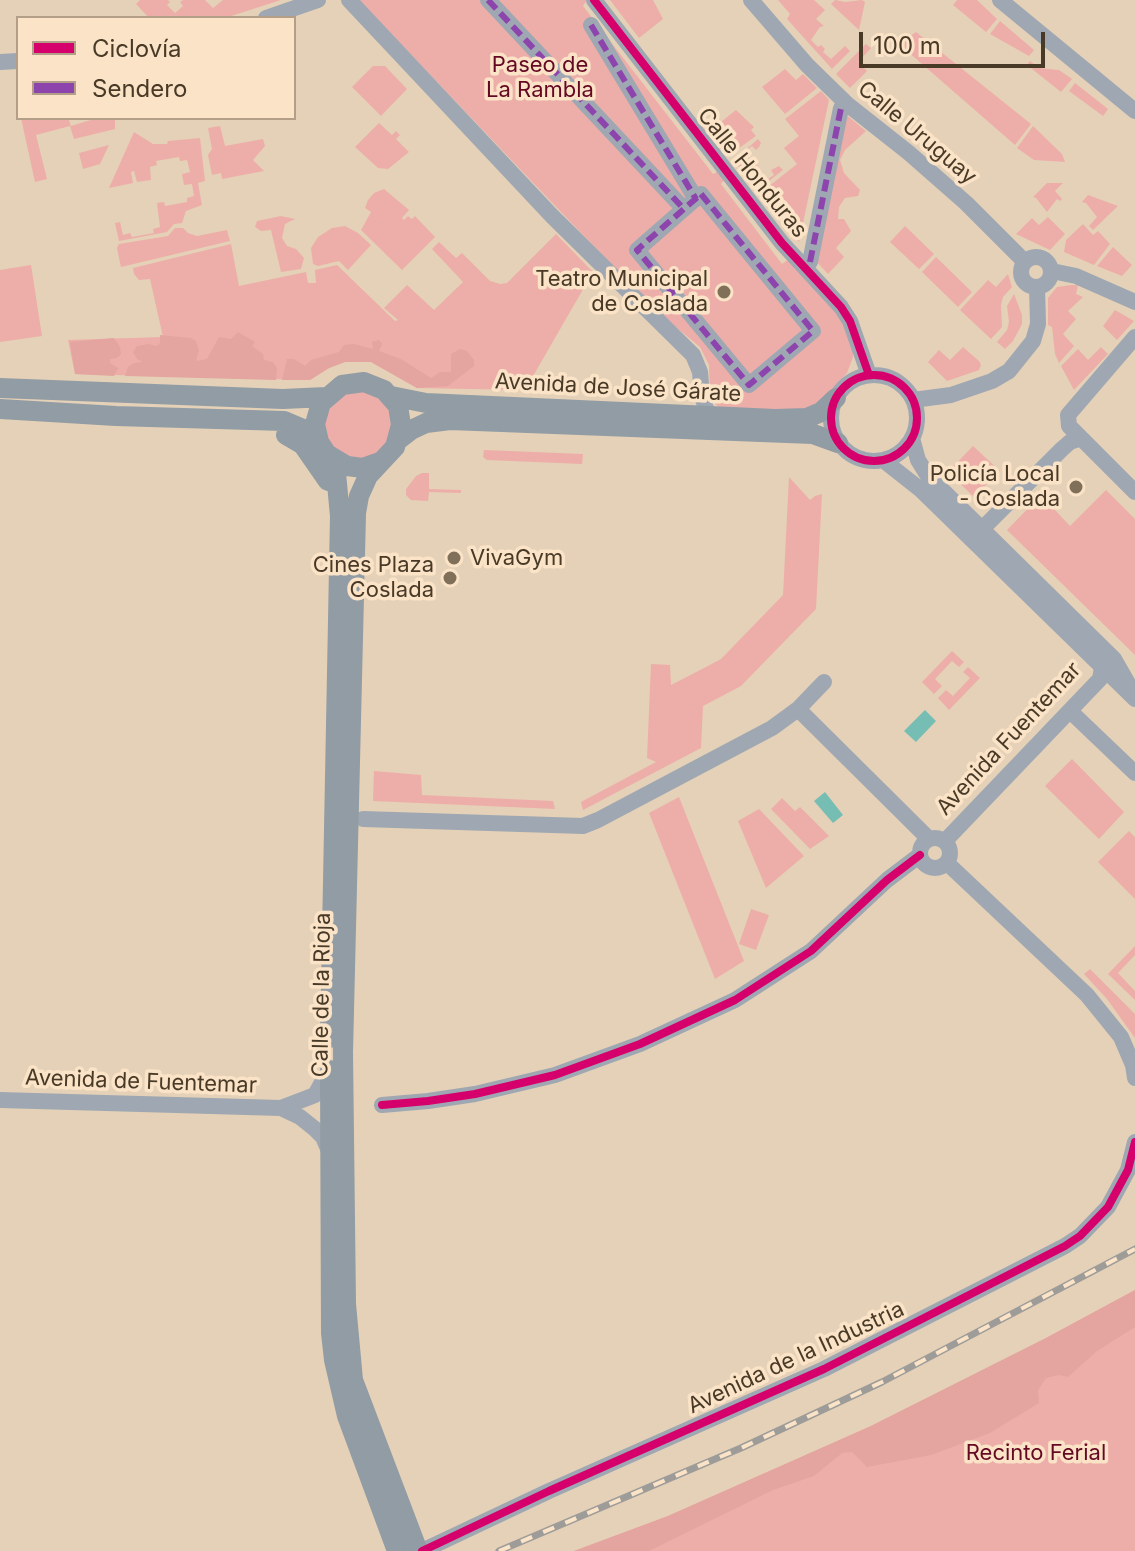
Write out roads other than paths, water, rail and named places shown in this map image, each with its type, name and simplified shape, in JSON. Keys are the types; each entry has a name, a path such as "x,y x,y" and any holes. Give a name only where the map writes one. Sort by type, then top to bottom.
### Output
{"main road":[{"path":"0,409 284,421 303,429 336,461 356,468 380,462 391,452 398,440 398,406 391,396 372,383 342,385 326,397 316,418 323,448"},
{"path":"0,388 283,399 326,397"},
{"name":"Avenida de José Gárate","path":"391,396 426,403 807,418 821,412 836,398"},
{"name":"Calle de la Rioja","path":"116,416 146,426 278,433 295,438 326,475 340,516"},
{"name":"Avenida de José Gárate","path":"398,440 426,423 450,420 813,434 838,443"},
{"name":"Calle de la Rioja","path":"323,448 339,487 340,516 330,1066 331,1333 347,1416 398,1536"},
{"name":"Calle de la Rioja","path":"380,462 361,488 356,513 343,1052 346,1304 353,1380 398,1536"},
{"path":"398,1536 420,1551"}],"street":[{"path":"272,16 318,0"},
{"path":"349,0 571,235 693,355 700,372 702,396 708,415"},
{"path":"488,0 690,204"},
{"name":"Calle Honduras","path":"594,0 782,243 841,307 850,321 869,375"},
{"name":"Calle Uruguay","path":"751,0 807,65 847,104 966,203 1025,262"},
{"path":"1000,0 1135,111"},
{"path":"591,25 690,204"},
{"path":"810,262 841,108"},
{"path":"701,194 813,331 749,385 637,250 690,204 701,194"},
{"path":"1052,271 1048,282 1037,287 1030,286 1022,275 1025,262 1038,257 1044,259 1052,271 1076,276 1135,302"},
{"path":"913,400 951,395 992,381 1009,371 1033,341 1038,324 1037,287"},
{"path":"1135,337 1068,415 1069,426 1135,492"},
{"path":"951,395 936,404 914,432 895,456 883,460 856,458 838,443 832,426 831,411 836,398 844,387 856,379 869,375 882,376 906,388 917,412 914,432 918,460 928,476 1114,659 1135,692"},
{"path":"982,529 1062,449 1081,438"},
{"path":"883,460 921,490 1135,699"},
{"name":"Avenida Fuentemar","path":"937,840 1070,711 1100,679 1102,667"},
{"path":"363,819 583,826 772,728 798,709 824,682"},
{"path":"798,709 951,854 947,863 939,868 929,867 920,855"},
{"path":"1070,711 1135,773"},
{"path":"382,1105 475,1094 555,1075 640,1044 735,1000 811,951 887,880 920,855 922,845 937,840"},
{"path":"947,863 1087,995 1121,1037 1135,1078"},
{"name":"Avenida de Fuentemar","path":"0,1100 281,1108 315,1095 330,1066"},
{"name":"Avenida de Fuentemar","path":"281,1108 315,1129 323,1137 330,1154"},
{"name":"Avenida de la Industria","path":"420,1551 824,1369 1065,1246 1080,1236 1108,1207 1128,1170 1135,1142"}],"water":[{"path":"925,710 936,721 916,742 904,731"},
{"path":"825,792 843,815 833,823 814,801"}],"railway":[{"path":"499,1551 741,1448 882,1382 1135,1249"}],"place":[{"name":"Teatro Municipal de Coslada","path":"724,292"},
{"name":"Policía Local - Coslada","path":"1076,487"},
{"name":"VivaGym","path":"454,558"},
{"name":"Cines Plaza Coslada","path":"450,578"}],"park label":[{"name":"Paseo de La Rambla","path":"540,78"},
{"name":"Recinto Ferial","path":"1036,1453"}]}
